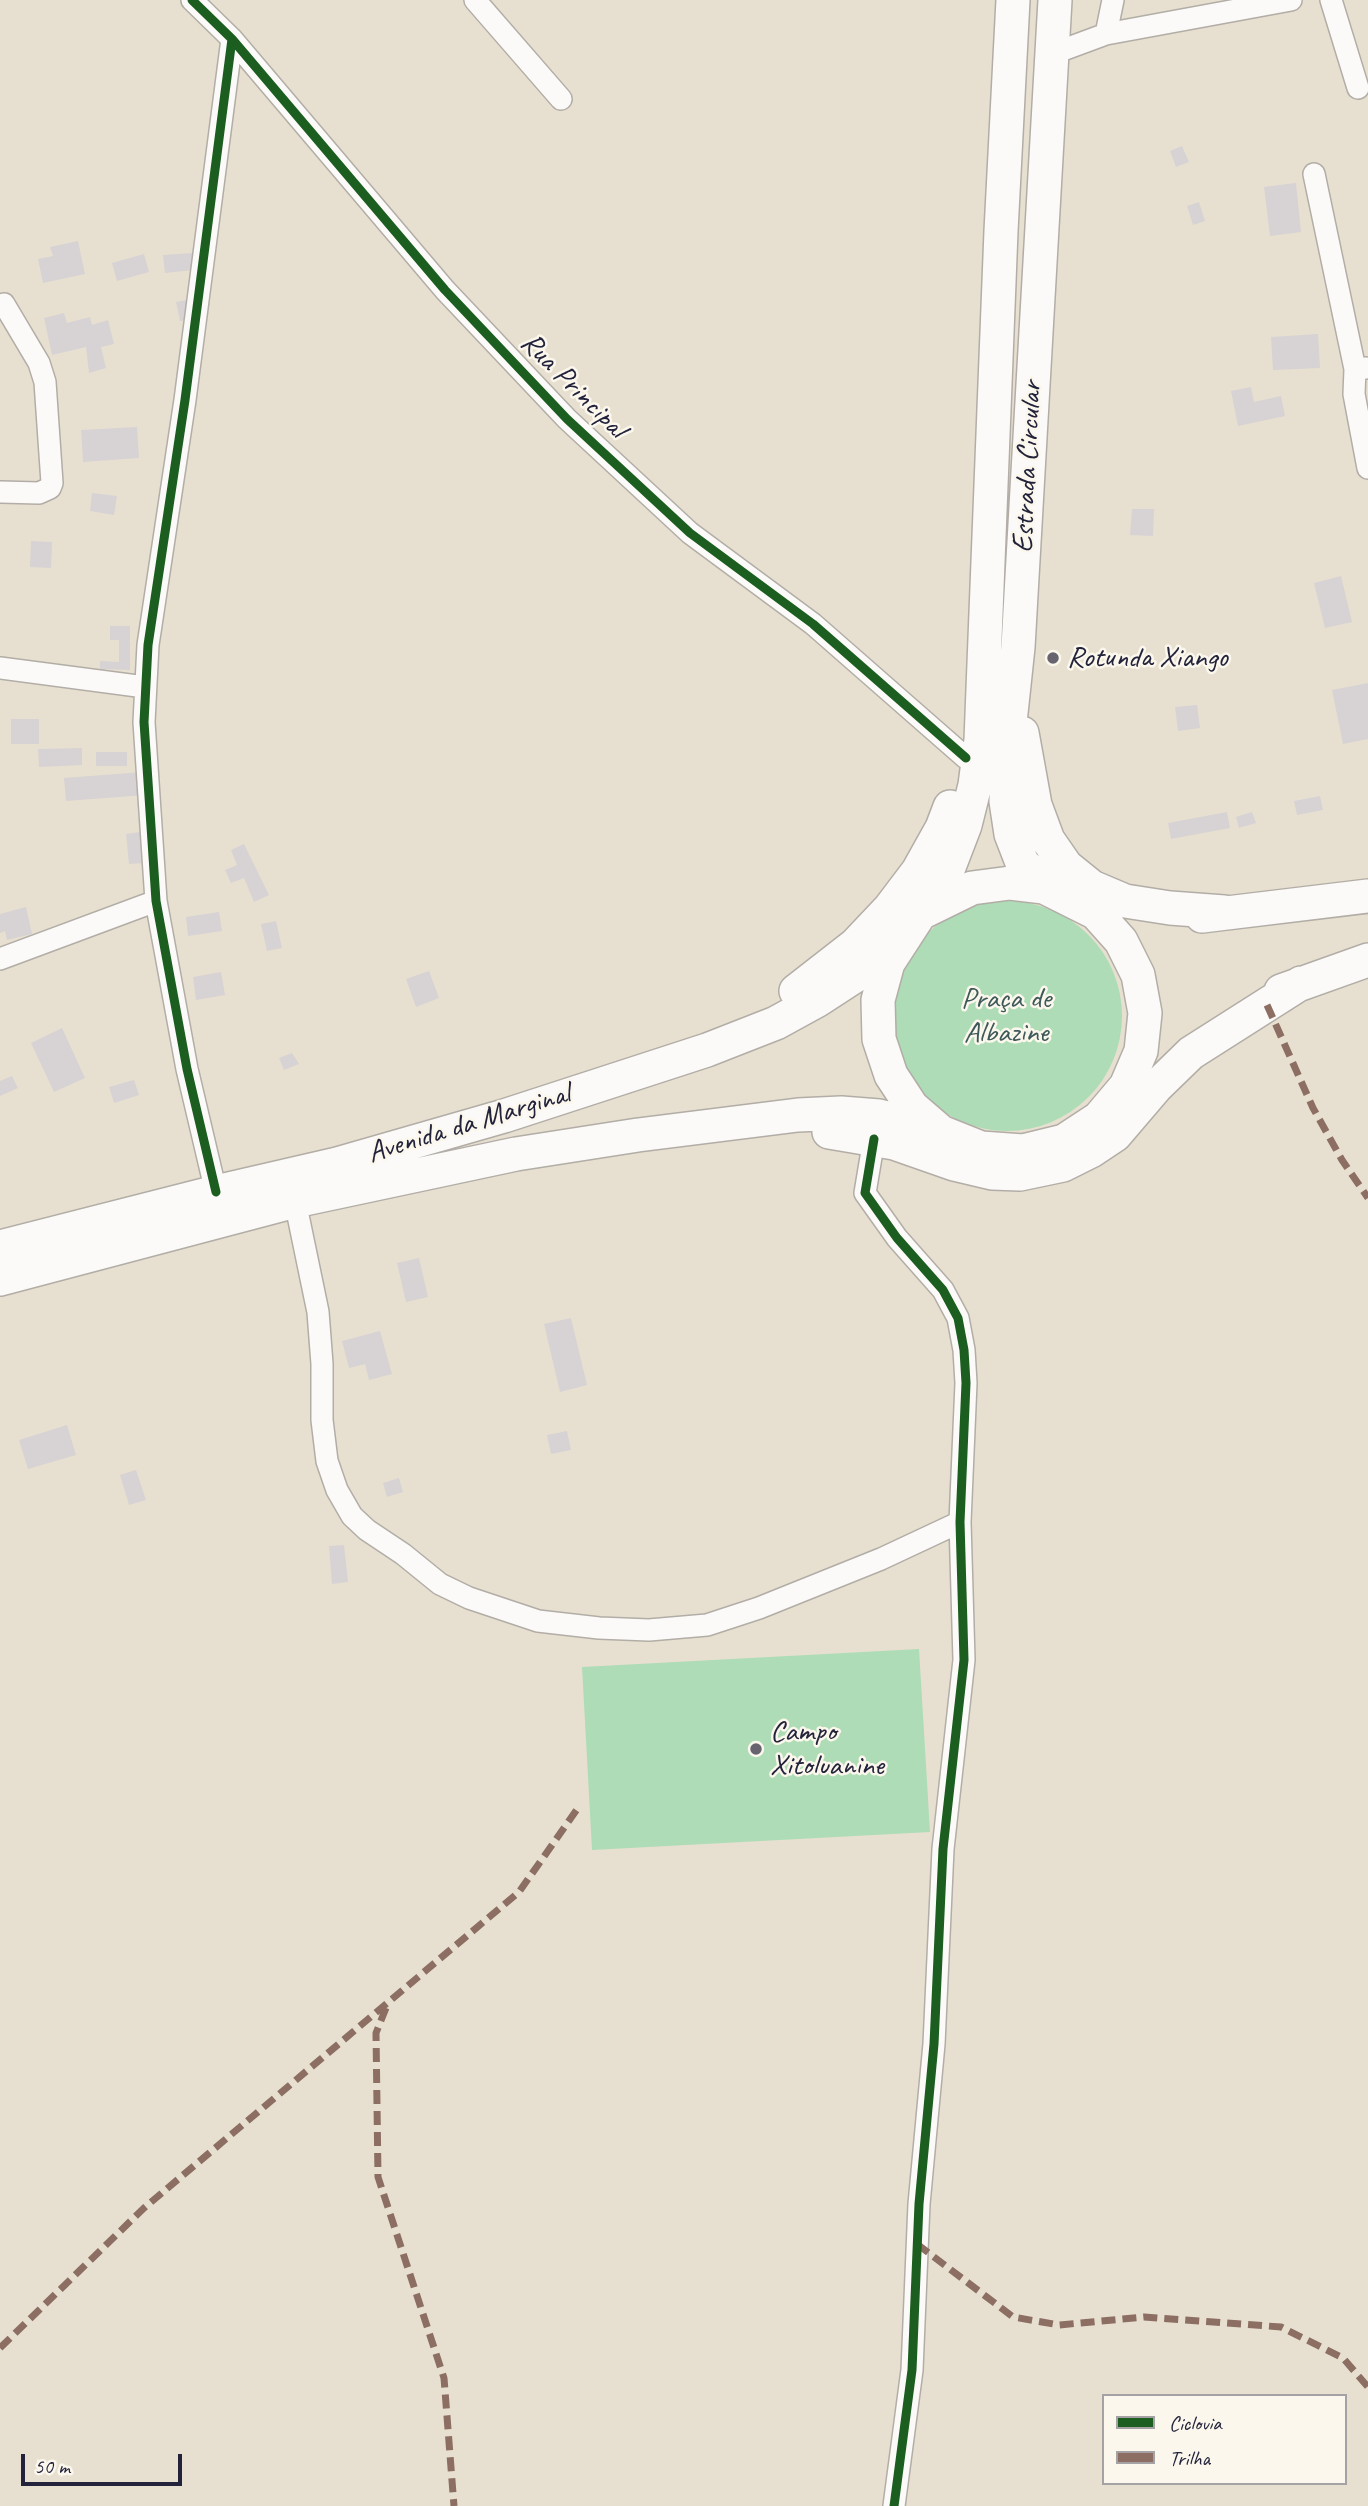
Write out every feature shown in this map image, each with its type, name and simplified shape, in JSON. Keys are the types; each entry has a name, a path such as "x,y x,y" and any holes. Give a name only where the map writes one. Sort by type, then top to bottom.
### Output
{"main road":[{"name":"Estrada Circular","path":"942,1132 912,1107 891,1075 879,1039 878,1000 888,963 947,872 965,825 975,785 981,740 986,649 1001,231 1013,0"},
{"name":"Estrada Circular","path":"1055,0 1015,696 1008,741 1006,802 1011,834 1023,865 1086,908 1135,920 1181,920 1224,912 1368,896"},
{"path":"706,1050 791,995 855,945 890,908 918,871 943,828 967,758 986,649"},
{"path":"1015,696 1035,805 1048,840 1066,866 1092,887 1125,901 1224,912"},
{"path":"915,922 972,888 1010,883 1044,887 1086,908 1121,941 1138,975 1145,1013 1140,1051 1126,1086"},
{"name":"Avenida da Marginal","path":"0,1247 337,1164 492,1119 706,1050 776,1023 818,1000 858,974 915,922"},
{"path":"942,1132 981,1148 1023,1151 1063,1141 1099,1118 1126,1086 1185,1037 1205,1024 1301,983 1368,960"},
{"path":"758,1121 894,1143 954,1164 992,1173 1020,1174 1063,1165 1115,1135 1156,1087 1191,1053 1301,983"},
{"name":"Avenida da Marginal","path":"0,1279 295,1201 516,1154 638,1135 798,1115 841,1113 879,1116 942,1132"}],"street":[{"name":"Rua Principal","path":"192,0 232,39 445,290 567,419 690,533 813,624 967,758"},
{"path":"474,0 561,99"},
{"path":"1106,34 1113,0"},
{"path":"1052,54 1106,34 1291,0"},
{"path":"1331,0 1358,88"},
{"path":"216,1192 187,1069 156,901 144,722 148,645 185,400 232,39"},
{"path":"1314,174 1361,368 1354,394 1368,468"},
{"path":"0,492 39,492 50,488 52,482 45,382 39,363 4,304"},
{"path":"0,668 145,687"},
{"path":"0,959 156,901"},
{"path":"874,1139 865,1185 868,1200 943,1290 958,1318 966,1383 960,1522 964,1660 943,1849 934,2044 919,2204 912,2370 894,2506"},
{"path":"295,1201 318,1312 322,1420 327,1461 337,1490 352,1516 367,1530 403,1554 440,1584 469,1598 538,1621 599,1628 649,1630 707,1625 759,1608 881,1559 960,1522"}],"green space":[{"name":"Praça de Albazine","path":"1007,901 1029,903 1051,910 1080,927 1096,943 1117,983 1122,1016 1120,1038 1113,1060 1096,1089 1080,1105 1040,1126 1007,1131 985,1129 963,1122 934,1105 918,1089 897,1049 892,1016 894,994 901,972 918,943 934,927 974,906"},
{"name":"Campo Xitoluanine","path":"919,1649 930,1832 592,1850 582,1667"}],"building":[{"path":"1182,146 1189,162 1176,167 1170,151"},
{"path":"1296,183 1301,232 1270,236 1264,187"},
{"path":"1199,202 1205,221 1193,225 1187,206"},
{"path":"78,241 85,274 43,283 38,259 53,256 50,247"},
{"path":"192,253 193,270 165,273 163,255"},
{"path":"144,254 149,272 117,281 112,263"},
{"path":"197,298 195,319 180,321 176,302"},
{"path":"64,313 67,323 90,317 92,325 108,320 114,344 101,347 106,368 89,373 86,347 52,355 44,318"},
{"path":"1318,334 1320,368 1273,370 1271,337"},
{"path":"1251,387 1254,402 1281,396 1285,416 1238,426 1231,391"},
{"path":"137,427 139,458 83,462 81,430"},
{"path":"92,493 117,496 114,515 90,511"},
{"path":"1132,509 1154,509 1153,536 1130,535"},
{"path":"31,541 52,542 51,568 30,567"},
{"path":"1341,576 1352,622 1325,628 1314,583"},
{"path":"110,626 130,626 130,670 100,669 100,661 119,662 119,640 110,640"},
{"path":"1368,683 1368,739 1343,744 1332,690"},
{"path":"1197,705 1200,728 1178,731 1175,707"},
{"path":"11,719 39,719 39,744 11,744"},
{"path":"82,748 82,765 39,767 38,749"},
{"path":"96,752 127,752 127,766 96,766"},
{"path":"143,772 145,795 66,801 64,778"},
{"path":"1320,796 1323,810 1297,815 1294,801"},
{"path":"1227,812 1230,828 1171,839 1168,823"},
{"path":"1252,812 1256,823 1239,828 1236,817"},
{"path":"140,832 144,863 129,864 126,834"},
{"path":"244,844 269,895 254,902 244,878 231,883 225,870 237,865 231,850"},
{"path":"26,907 32,934 7,940 5,931 0,933 0,914"},
{"path":"219,912 222,931 188,936 186,917"},
{"path":"276,921 282,948 267,951 261,924"},
{"path":"429,971 439,998 416,1007 406,979"},
{"path":"221,972 225,995 196,1000 193,977"},
{"path":"62,1028 85,1078 54,1092 31,1043"},
{"path":"292,1053 299,1064 284,1070 279,1058"},
{"path":"12,1076 18,1088 0,1096 0,1081"},
{"path":"134,1080 139,1095 114,1103 109,1087"},
{"path":"419,1258 428,1297 406,1302 397,1263"},
{"path":"571,1318 587,1385 560,1392 544,1324"},
{"path":"380,1331 392,1374 369,1380 365,1364 349,1368 342,1341"},
{"path":"67,1425 76,1455 28,1469 19,1440"},
{"path":"567,1431 571,1450 551,1454 547,1435"},
{"path":"136,1470 146,1500 129,1505 120,1475"},
{"path":"399,1478 403,1492 387,1497 383,1483"},
{"path":"344,1545 348,1582 332,1584 329,1546"}],"marked path":[{"path":"1267,1005 1313,1108 1342,1160 1368,1198"},
{"path":"0,2348 144,2208 519,1892 578,1808"},
{"path":"386,2008 376,2033 378,2177 444,2378 454,2506"},
{"path":"917,2244 1013,2317 1059,2325 1144,2317 1281,2327 1343,2358 1368,2387"}],"cycle path":[{"path":"192,0 232,39 445,290 567,419 690,533 813,624 966,758"},
{"path":"216,1192 187,1069 156,901 144,722 148,645 185,400 232,39"},
{"path":"874,1139 865,1193 897,1238 943,1290 958,1318 966,1383 960,1522 964,1660 943,1849 934,2044 919,2204 912,2370 894,2506"}],"place":[{"name":"Rotunda Xiango","path":"1053,658"},
{"name":"Campo Xitoluanine","path":"756,1749"}]}
